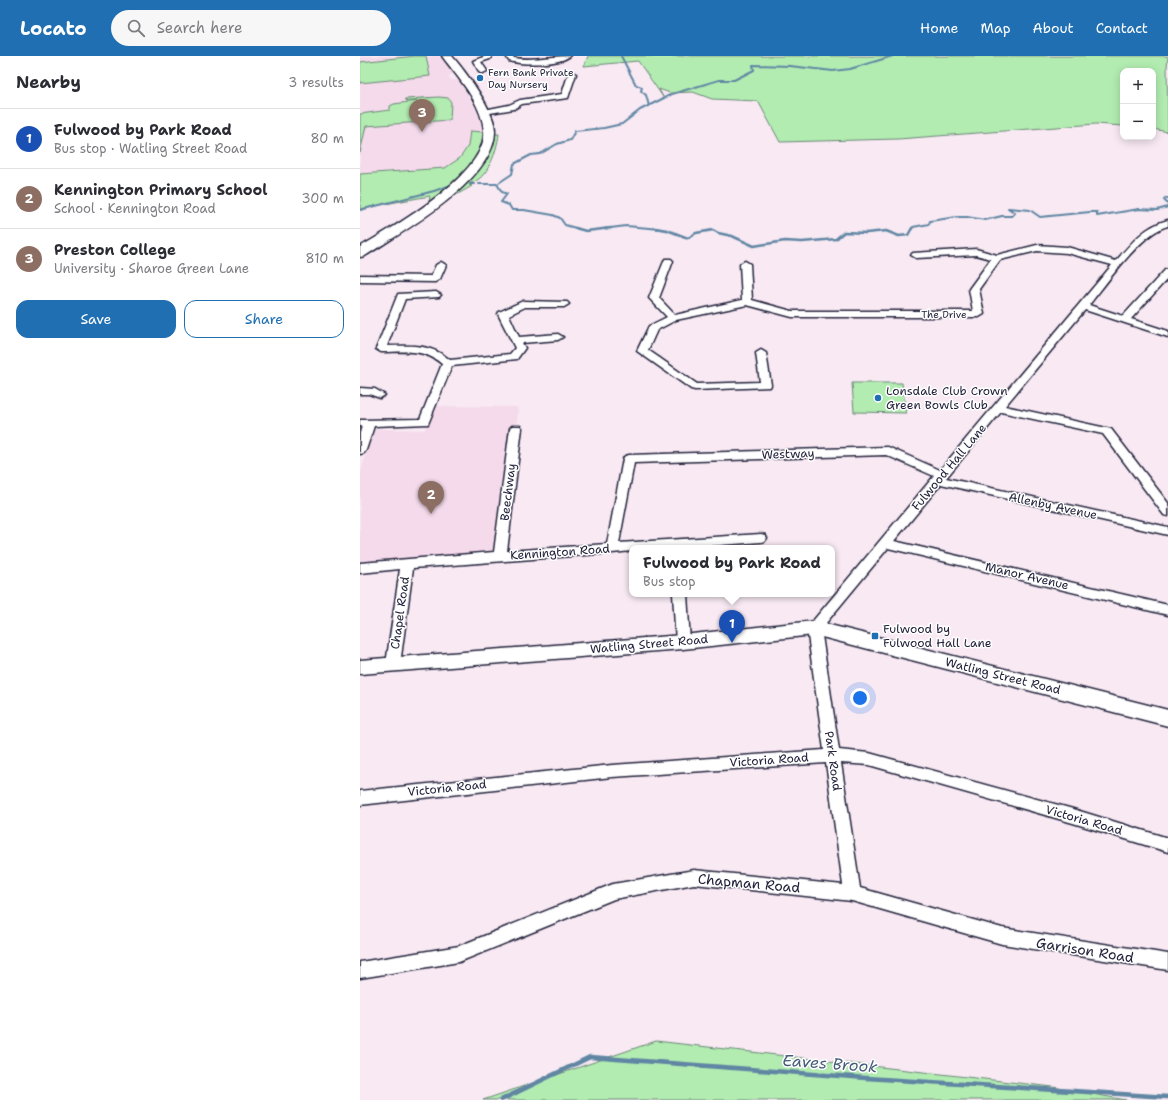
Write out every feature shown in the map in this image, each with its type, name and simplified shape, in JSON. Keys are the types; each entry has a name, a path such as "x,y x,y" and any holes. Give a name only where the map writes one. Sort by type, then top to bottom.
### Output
{"street":[{"path":"360,253 426,210 453,189 469,175 484,154 490,131 484,112 463,75 447,56"},
{"path":"483,71 476,60 488,58 489,56"},
{"path":"510,56 511,60 520,62 546,62 567,56"},
{"path":"484,112 511,107 520,102 565,96 572,74"},
{"name":"Fulwood Hall Lane","path":"814,628 1084,307 1118,264 1151,230 1162,224 1168,223"},
{"path":"916,255 976,252 997,258 1037,248 1066,250 1118,264"},
{"name":"The Drive","path":"762,353 766,385 695,387 642,351 653,328 673,318 747,302 792,314 979,314 974,289 997,258"},
{"path":"668,261 654,298 673,318"},
{"path":"745,264 747,302"},
{"path":"360,278 435,279 441,265"},
{"path":"1125,320 1168,272"},
{"path":"436,295 400,296 381,349 423,350 438,355 448,363 513,357 520,348 503,314 523,304 564,304"},
{"path":"1084,307 1168,334"},
{"path":"516,340 558,337"},
{"path":"360,450 364,423 424,422 448,363"},
{"path":"360,391 371,391 380,394"},
{"path":"998,408 1107,431 1168,512"},
{"name":"Beechway","path":"500,556 516,428"},
{"name":"Westway","path":"612,549 629,459 888,451 940,478"},
{"name":"Allenby Avenue","path":"940,478 1168,531"},
{"name":"Kennington Road","path":"688,545 761,538"},
{"name":"Manor Avenue","path":"885,543 1168,610"},
{"name":"Kennington Road","path":"360,568 471,558 629,548"},
{"name":"Chapel Road","path":"393,664 407,563"},
{"path":"680,597 683,642"},
{"name":"Watling Street Road","path":"360,667 683,642 814,628 1168,718"},
{"name":"Park Road","path":"814,628 852,893"},
{"name":"Victoria Road","path":"360,798 612,770 833,756 869,759 1073,816 1168,845"},
{"name":"Chapman Road","path":"360,970 459,954 613,892 694,877 852,893 1002,936"},
{"name":"Garrison Road","path":"1002,936 1168,962"}],"shaded area":[{"path":"439,56 453,71 453,74 448,76 451,80 459,80 462,83 481,120 484,131 481,146 475,160 360,208 360,57"},
{"path":"433,406 517,407 518,413 497,553 360,563 360,475 373,429 425,430"}],"green space":[{"path":"426,56 430,76 360,83 360,62"},
{"path":"588,56 1168,56 1168,132 1156,130 1156,68 1120,68 1120,126 1096,124 898,139 780,142 758,101 712,99 693,92 670,93 659,89 663,97 638,61 584,66"},
{"path":"439,97 448,98 451,102 450,120 366,126 360,153 360,114 390,110 390,106 394,104 417,101 407,101 405,99"},
{"path":"470,131 483,132 477,154 471,164 456,181 438,195 429,201 430,196 360,209 360,174 445,168 460,158 468,146"},
{"path":"495,134 499,134 498,141 494,156 487,170 476,181 470,183 469,185 472,186 458,194 454,194 472,177 488,158"},
{"name":"Lonsdale Club Crown Green Bowls Club","path":"852,383 902,383 906,413 854,412"},
{"path":"656,1041 1053,1087 1126,1100 483,1100"}],"waterway":[{"path":"621,56 636,85 642,87 641,91 646,95 649,106"},
{"path":"649,106 672,94 719,80 734,80 754,70 753,65 790,66 833,71 850,69 893,56"},
{"path":"497,184 512,174 514,164 531,155 540,154 557,144 570,140 575,131 604,128 622,124 640,110 649,106"},
{"path":"479,184 497,184"},
{"path":"497,184 502,192 507,194 501,202 509,205 512,210 524,210 553,215 560,218 565,225 579,229"},
{"path":"360,210 434,191 451,185"},
{"path":"1168,198 1165,198 1164,200 1168,204"},
{"path":"912,229 913,227 929,224 930,221 957,217 985,220 1002,216 1012,216 1015,213 1008,208 1030,210 1040,217 1090,212 1097,212 1097,216 1139,209 1157,210 1168,207 1168,205"},
{"path":"607,228 626,226 661,229"},
{"path":"575,228 586,231 607,228"},
{"path":"607,228 611,228"},
{"path":"655,228 661,229"},
{"path":"661,229 688,238 696,233 713,230 718,233 732,236 754,246 785,241 802,242 836,239 844,232 866,233 886,231 899,236 908,235 912,228"},
{"name":"Eaves Brook","path":"501,1100 590,1057 866,1078 1168,1097"}],"place":[{"name":"Fern Bank Private Day Nursery","path":"480,78"},
{"name":"Preston College","path":"422,132"},
{"name":"Lonsdale Club Crown Green Bowls Club","path":"878,398"},
{"name":"Kennington Primary School","path":"431,514"},
{"name":"Fulwood by Fulwood Hall Lane","path":"875,636"},
{"name":"Fulwood by Park Road","path":"732,643"}]}
